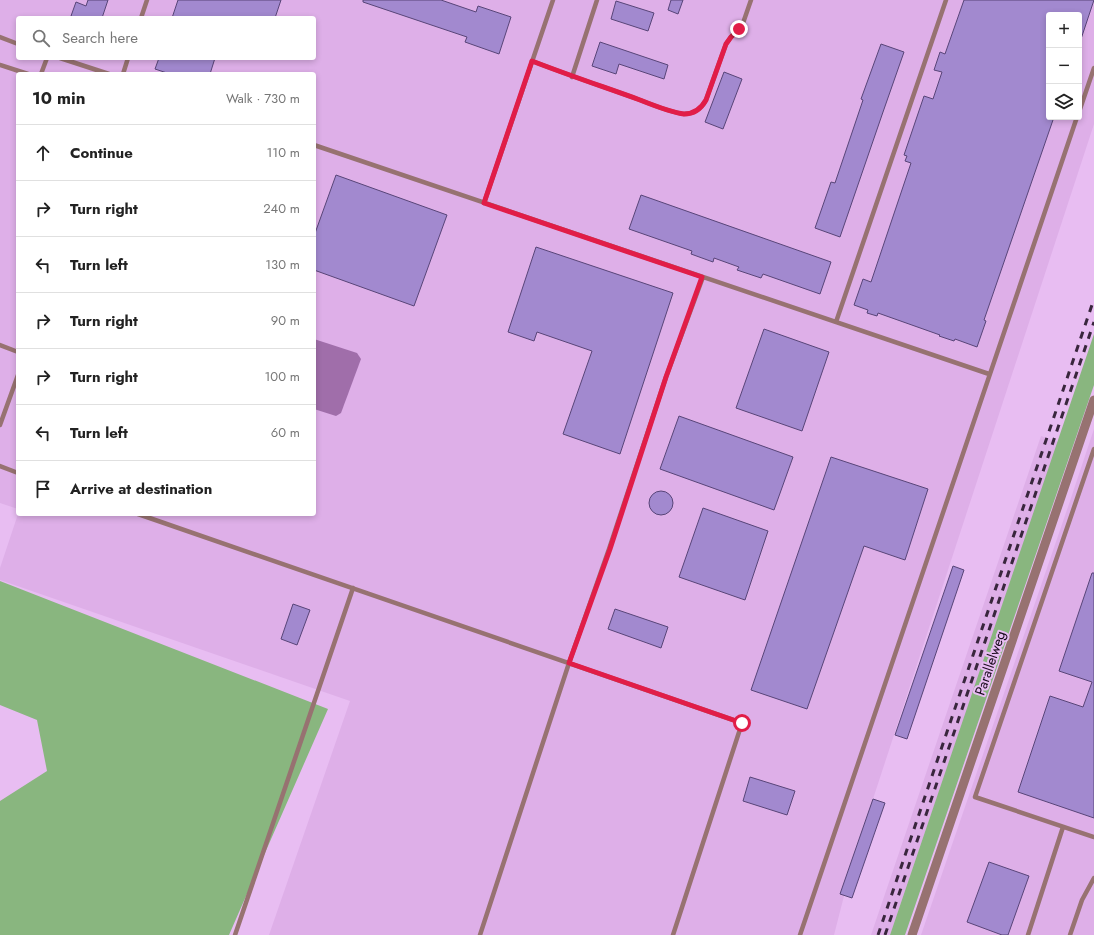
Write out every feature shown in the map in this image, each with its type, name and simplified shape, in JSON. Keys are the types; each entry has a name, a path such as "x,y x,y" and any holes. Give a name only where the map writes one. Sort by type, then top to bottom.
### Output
{"street":[{"name":"Parallelweg","path":"912,935 1094,400"}],"lane":[{"path":"142,16 147,0"},
{"path":"484,203 553,0"},
{"path":"572,76 597,0"},
{"path":"532,61 682,114 696,112 702,107 706,100 726,44 742,26 751,0"},
{"path":"836,322 946,0"},
{"path":"0,37 16,43"},
{"path":"43,72 46,60"},
{"path":"66,60 103,72"},
{"path":"124,72 127,60"},
{"path":"0,64 22,72"},
{"path":"1082,103 1094,68"},
{"path":"800,935 1076,120"},
{"path":"316,146 989,374"},
{"path":"480,935 569,663 610,549 666,377 702,277"},
{"path":"0,345 16,351"},
{"path":"0,425 16,381"},
{"path":"1094,449 975,796 1094,837"},
{"path":"0,466 16,472"},
{"path":"1088,466 1094,467"},
{"path":"144,516 742,723 673,935"},
{"path":"235,935 353,588"},
{"path":"1028,935 1063,827"},
{"path":"1070,935 1082,900 1094,878"}],"shaded area":[{"path":"0,0 1094,0 1094,124 854,857 834,935 269,935 350,701 0,580 0,568 17,516 316,516 316,72 16,72 16,508 0,503"},
{"path":"316,340 357,353 361,359 341,413 336,416 316,410"},
{"path":"1094,429 1094,935 921,935 1070,501"},
{"path":"1041,436 1058,442 890,935 871,935"}],"green space":[{"path":"1094,334 1094,385 905,935 890,935"},
{"path":"0,581 328,709 229,935 0,935 0,801 47,771 37,720 0,705"}],"building":[{"path":"88,0 108,0 103,16 71,16 76,2 86,6"},
{"path":"178,0 281,0 276,16 173,16"},
{"path":"363,0 441,0 476,12 478,6 511,17 499,54 465,42 467,37 363,2"},
{"path":"671,0 683,0 678,14 668,10"},
{"path":"964,0 1094,0 1082,36 1082,12 1046,12 1046,120 1053,120 984,320 986,321 977,347 955,339 954,341 939,336 940,335 878,313 877,316 867,313 868,310 854,305 863,279 871,282 911,163 905,161 907,156 904,155 924,96 933,99 942,72 934,70 940,52 945,54"},
{"path":"616,1 654,13 648,31 611,19"},
{"path":"600,42 668,65 664,79 619,64 616,74 592,66"},
{"path":"881,44 904,52 840,237 815,228 831,182 835,183 863,100 861,99"},
{"path":"158,60 214,60 211,72 164,72 155,69"},
{"path":"724,72 742,79 723,129 705,122"},
{"path":"336,175 447,215 414,306 316,271 316,230"},
{"path":"641,195 831,262 820,294 763,274 761,278 737,270 739,267 714,258 713,262 691,254 692,251 629,229"},
{"path":"536,247 673,293 620,454 563,434 592,351 537,332 534,341 508,332"},
{"path":"764,329 829,352 802,431 736,408"},
{"path":"679,416 793,457 774,510 660,469"},
{"path":"831,457 928,489 905,560 864,546 807,709 751,690"},
{"path":"661,491 670,494 673,503 670,512 661,515 652,512 649,503 652,494"},
{"path":"703,508 768,531 745,600 679,577"},
{"path":"953,566 964,570 907,739 895,735"},
{"path":"1092,573 1094,573 1094,818 1018,792 1050,696 1083,707 1092,682 1059,671"},
{"path":"293,604 310,610 297,645 281,639"},
{"path":"615,609 668,627 661,648 608,629"},
{"path":"750,777 795,791 787,815 743,801"},
{"path":"873,799 885,803 852,898 840,894"},
{"path":"989,862 1029,876 1008,935 1002,935 967,922"}],"railway":[{"path":"878,935 1094,299"},
{"path":"885,935 1094,322"}],"route":[{"path":"739,29 726,44 721,61 702,107 696,112 689,114 682,114 651,104 532,61 484,203 702,277 666,377 610,549 569,663 742,723"}]}
